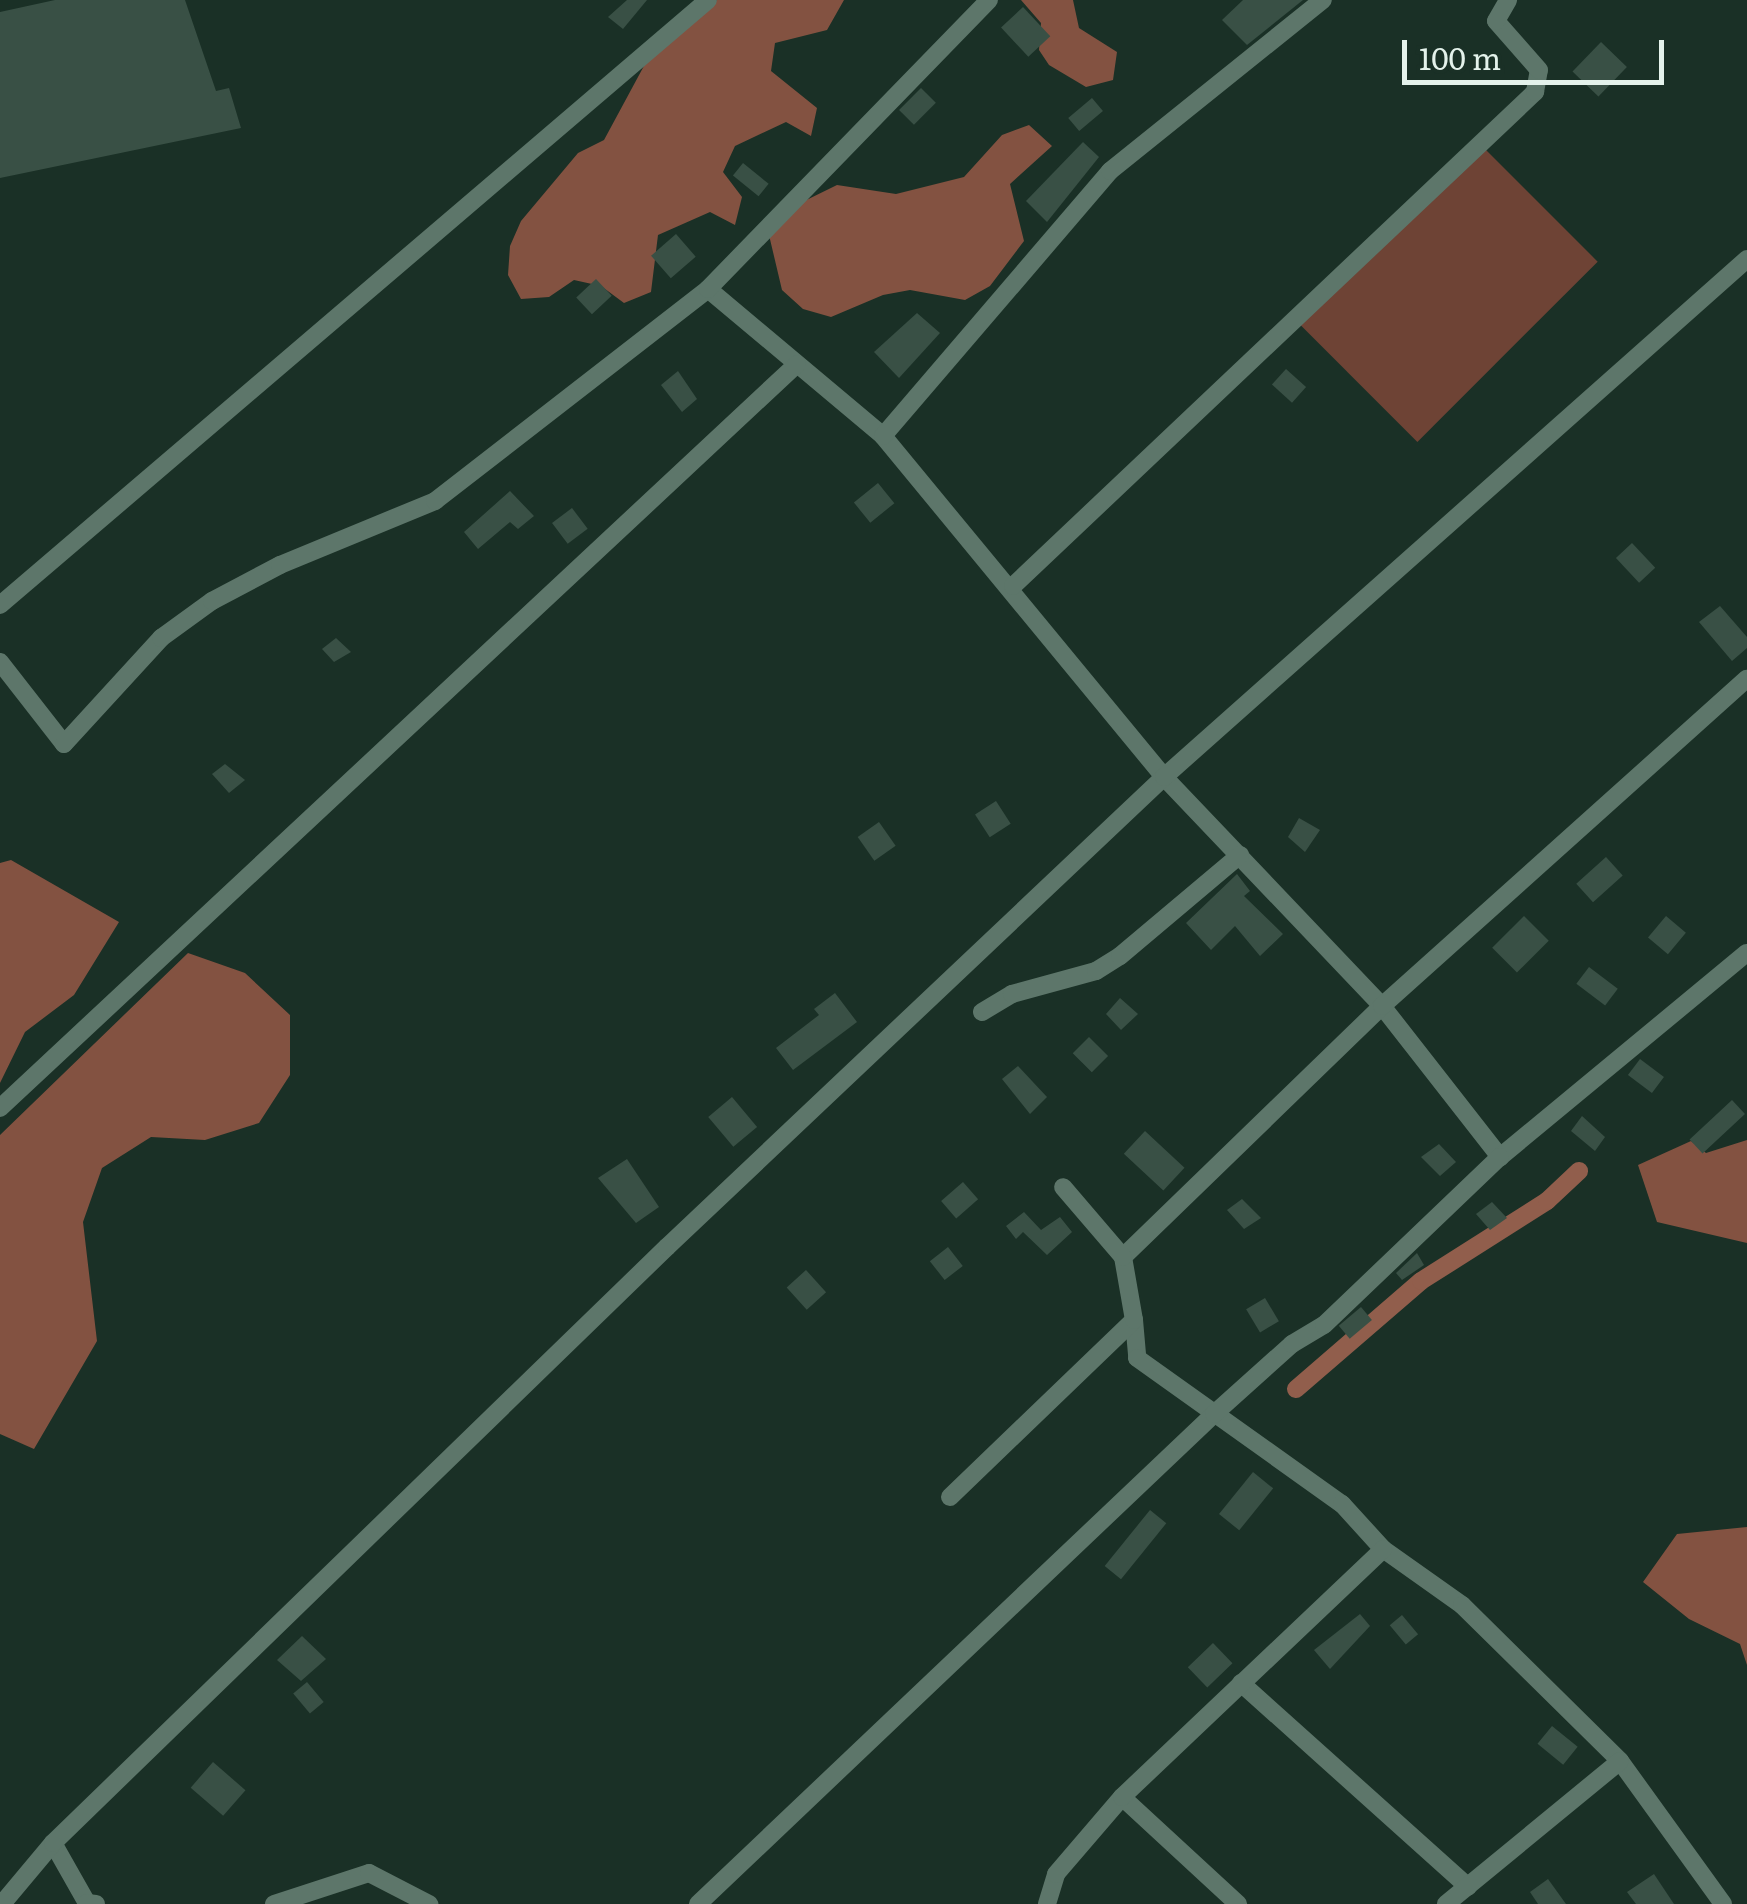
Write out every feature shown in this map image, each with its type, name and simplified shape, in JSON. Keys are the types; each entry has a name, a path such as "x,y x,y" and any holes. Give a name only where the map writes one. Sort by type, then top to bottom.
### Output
{"street":[{"path":"0,605 708,0"},
{"path":"0,662 64,744 162,638 212,601 280,565 434,501 708,289 990,0"},
{"path":"883,436 1110,171 1324,0"},
{"path":"1013,586 1535,92 1539,70 1496,20 1508,0"},
{"path":"2,1904 53,1843 667,1247 1164,776 1747,259"},
{"path":"708,289 883,436 1013,586 1164,776 1382,1006 1500,1156"},
{"path":"0,1108 797,364"},
{"path":"1123,1257 1382,1006 1747,679"},
{"path":"982,1012 1012,994 1096,971 1120,956 1240,855"},
{"path":"698,1904 1214,1414 1292,1344 1324,1325 1500,1156 1747,954"},
{"path":"1063,1187 1123,1257 1138,1358 1342,1504 1383,1548 1462,1605 1620,1762 1723,1904"},
{"path":"950,1498 1134,1320"},
{"path":"1047,1904 1056,1874 1122,1796 1383,1548"},
{"path":"1241,1683 1468,1886"},
{"path":"1446,1904 1620,1762"},
{"path":"1122,1796 1238,1904"},
{"path":"53,1843 87,1903 96,1904"},
{"path":"274,1904 369,1873 428,1904"}],"shaded area":[{"path":"717,0 844,0 827,30 775,43 771,71 817,108 811,136 786,122 735,146 723,172 742,197 735,225 710,212 658,235 651,292 624,303 601,286 574,280 549,297 521,299 508,275 510,246 521,221 578,153 604,140 645,64"},
{"path":"1021,0 1073,0 1079,28 1117,52 1113,80 1086,87 1049,65 1039,50 1041,23"},
{"path":"1029,125 1052,146 1010,184 1024,241 990,286 965,300 910,290 883,295 831,317 803,309 782,290 769,235 784,211 837,185 896,194 964,177 1002,135"},
{"path":"1481,145 1598,262 1417,442 1301,325"},
{"path":"11,860 119,922 74,995 25,1032 0,1083 0,863"},
{"path":"188,953 245,973 290,1015 290,1075 259,1123 205,1140 151,1137 102,1168 83,1222 97,1341 34,1449 0,1434 0,1135"},
{"path":"1747,1140 1747,1243 1657,1222 1638,1165 1691,1141 1706,1153"},
{"path":"1747,1527 1747,1665 1740,1644 1689,1619 1643,1582 1677,1534"}],"building":[{"path":"55,0 185,0 216,91 229,88 241,128 0,178 0,12"},
{"path":"627,0 647,0 623,29 608,17"},
{"path":"1243,0 1303,0 1247,45 1222,20"},
{"path":"1023,7 1050,36 1028,57 1001,27"},
{"path":"1601,42 1627,67 1598,97 1573,71"},
{"path":"921,88 936,103 914,125 899,110"},
{"path":"1092,98 1103,111 1079,131 1068,118"},
{"path":"1083,142 1099,157 1047,222 1026,201"},
{"path":"743,163 769,184 759,196 733,175"},
{"path":"676,234 696,257 671,278 651,256"},
{"path":"596,279 612,296 592,314 576,297"},
{"path":"917,313 940,333 899,378 874,352"},
{"path":"1286,369 1306,387 1292,403 1272,385"},
{"path":"678,371 697,399 682,412 661,385"},
{"path":"878,483 894,503 870,523 854,503"},
{"path":"510,491 534,516 518,529 510,522 478,549 464,532"},
{"path":"572,508 588,529 568,544 552,523"},
{"path":"1632,543 1655,568 1639,583 1616,558"},
{"path":"1720,606 1747,637 1747,648 1732,661 1699,622"},
{"path":"336,638 351,652 334,662 322,649"},
{"path":"225,764 245,780 229,793 212,774"},
{"path":"996,801 1011,824 990,837 975,815"},
{"path":"1299,818 1320,830 1305,852 1288,837"},
{"path":"879,822 896,846 874,861 858,837"},
{"path":"1606,857 1623,876 1593,902 1576,884"},
{"path":"1237,874 1250,891 1244,896 1283,934 1260,956 1235,926 1211,950 1186,923"},
{"path":"1524,916 1549,941 1517,973 1492,948"},
{"path":"1666,916 1686,933 1668,954 1648,937"},
{"path":"1589,967 1618,989 1605,1005 1576,984"},
{"path":"835,993 857,1022 793,1070 776,1048 819,1015 814,1009"},
{"path":"1120,998 1138,1014 1121,1030 1106,1014"},
{"path":"1089,1037 1108,1056 1092,1072 1073,1053"},
{"path":"1640,1059 1664,1077 1652,1093 1628,1075"},
{"path":"1018,1066 1047,1097 1030,1114 1002,1079"},
{"path":"732,1097 757,1127 733,1147 708,1117"},
{"path":"1732,1100 1745,1114 1703,1153 1690,1140"},
{"path":"1582,1116 1605,1137 1595,1151 1571,1131"},
{"path":"1145,1131 1184,1168 1163,1190 1124,1154"},
{"path":"1439,1144 1456,1162 1440,1176 1421,1157"},
{"path":"627,1159 659,1207 636,1223 598,1178"},
{"path":"963,1182 978,1199 956,1218 941,1201"},
{"path":"1242,1199 1261,1218 1244,1229 1227,1210"},
{"path":"1492,1202 1507,1218 1490,1230 1476,1214"},
{"path":"1024,1212 1041,1230 1060,1217 1072,1232 1047,1255 1023,1232 1016,1239 1006,1226"},
{"path":"948,1247 963,1266 945,1280 930,1261"},
{"path":"1417,1253 1424,1265 1402,1280 1396,1273"},
{"path":"806,1270 826,1292 807,1310 787,1287"},
{"path":"1265,1298 1279,1321 1260,1332 1246,1309"},
{"path":"1361,1307 1372,1320 1350,1339 1339,1326"},
{"path":"1253,1472 1273,1488 1239,1530 1219,1514"},
{"path":"1150,1510 1166,1523 1121,1579 1105,1566"},
{"path":"1360,1614 1370,1626 1330,1669 1314,1650"},
{"path":"1402,1615 1418,1634 1406,1644 1390,1625"},
{"path":"302,1636 326,1659 301,1681 277,1660"},
{"path":"1213,1643 1232,1663 1207,1687 1188,1667"},
{"path":"307,1682 324,1702 310,1713 293,1694"},
{"path":"1552,1726 1578,1747 1563,1765 1538,1744"},
{"path":"213,1762 245,1790 223,1816 191,1788"},
{"path":"1654,1874 1674,1904 1636,1904 1627,1892"},
{"path":"1548,1879 1566,1904 1538,1904 1530,1892"}],"waterway":[{"path":"1296,1389 1421,1281 1547,1201 1579,1171"}]}
